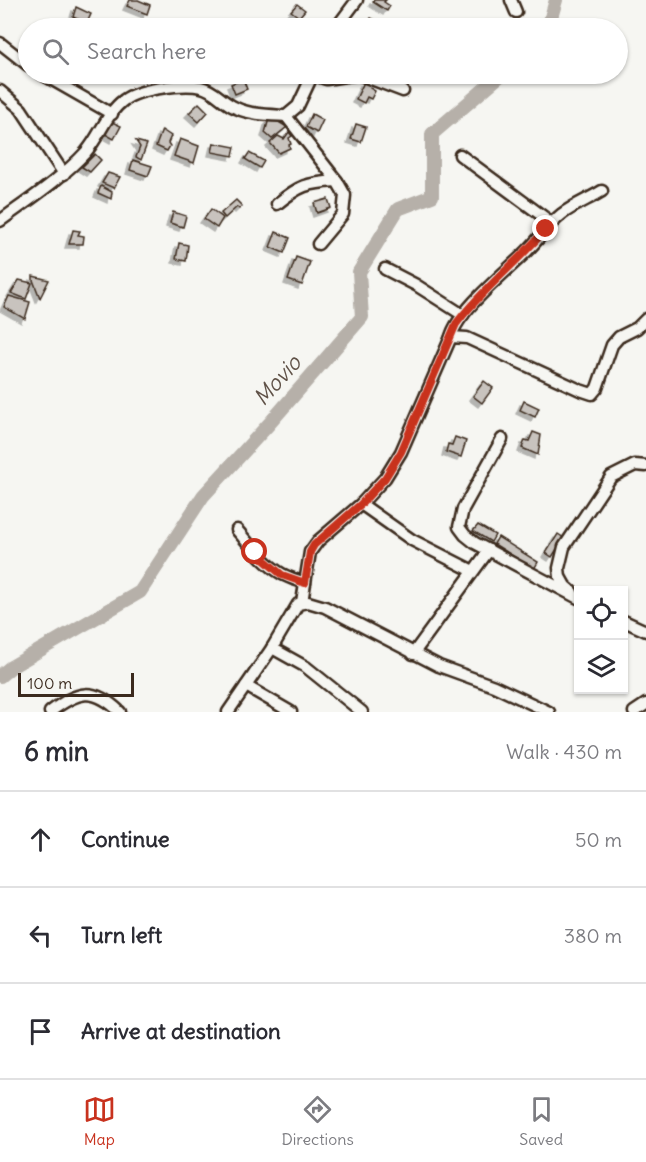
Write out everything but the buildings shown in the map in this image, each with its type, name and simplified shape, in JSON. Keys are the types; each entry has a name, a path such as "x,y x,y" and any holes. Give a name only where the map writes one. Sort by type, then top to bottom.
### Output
{"street":[{"path":"344,18 357,0"},
{"path":"511,0 516,12"},
{"path":"0,43 18,57"},
{"path":"60,84 112,114"},
{"path":"286,116 298,106 308,84"},
{"path":"384,84 404,92"},
{"path":"0,221 64,174 93,144 112,114 125,99 150,91 190,86 210,90 234,108 286,116 337,181 345,195 344,209 339,220 318,244"},
{"path":"0,91 21,109 64,174"},
{"path":"460,155 552,223"},
{"path":"277,204 308,184 337,181"},
{"path":"228,712 272,648 294,610 302,602 310,552 314,545 361,504 385,478 401,452 456,324 529,250 552,223 602,191"},
{"path":"385,268 463,315"},
{"path":"451,337 467,338 591,394 597,388 612,345 618,337 630,332 646,319"},
{"path":"502,439 460,517 459,527 465,535 489,550 574,595"},
{"path":"574,593 565,585 558,568 564,547 611,477 635,465 646,466"},
{"path":"361,504 412,540 473,571"},
{"path":"237,530 255,552 282,575 305,583"},
{"path":"414,654 489,550"},
{"path":"302,602 325,607 414,654 458,674 494,686 549,712"},
{"path":"628,623 646,631"},
{"path":"272,648 306,667 362,712"},
{"path":"246,686 291,712"},
{"path":"50,712 65,700 85,694 96,694 108,700 120,712"},
{"path":"634,712 646,704"}],"waterway":[{"name":"Movio","path":"551,18 556,0"},
{"name":"Movio","path":"0,676 11,667 140,592 203,496 362,317 359,272 398,209 432,196 432,134 490,84"}],"route":[{"path":"255,552 282,575 305,583 310,552 314,545 361,504 385,478 401,452 456,324 467,310 529,250 546,229"}]}
